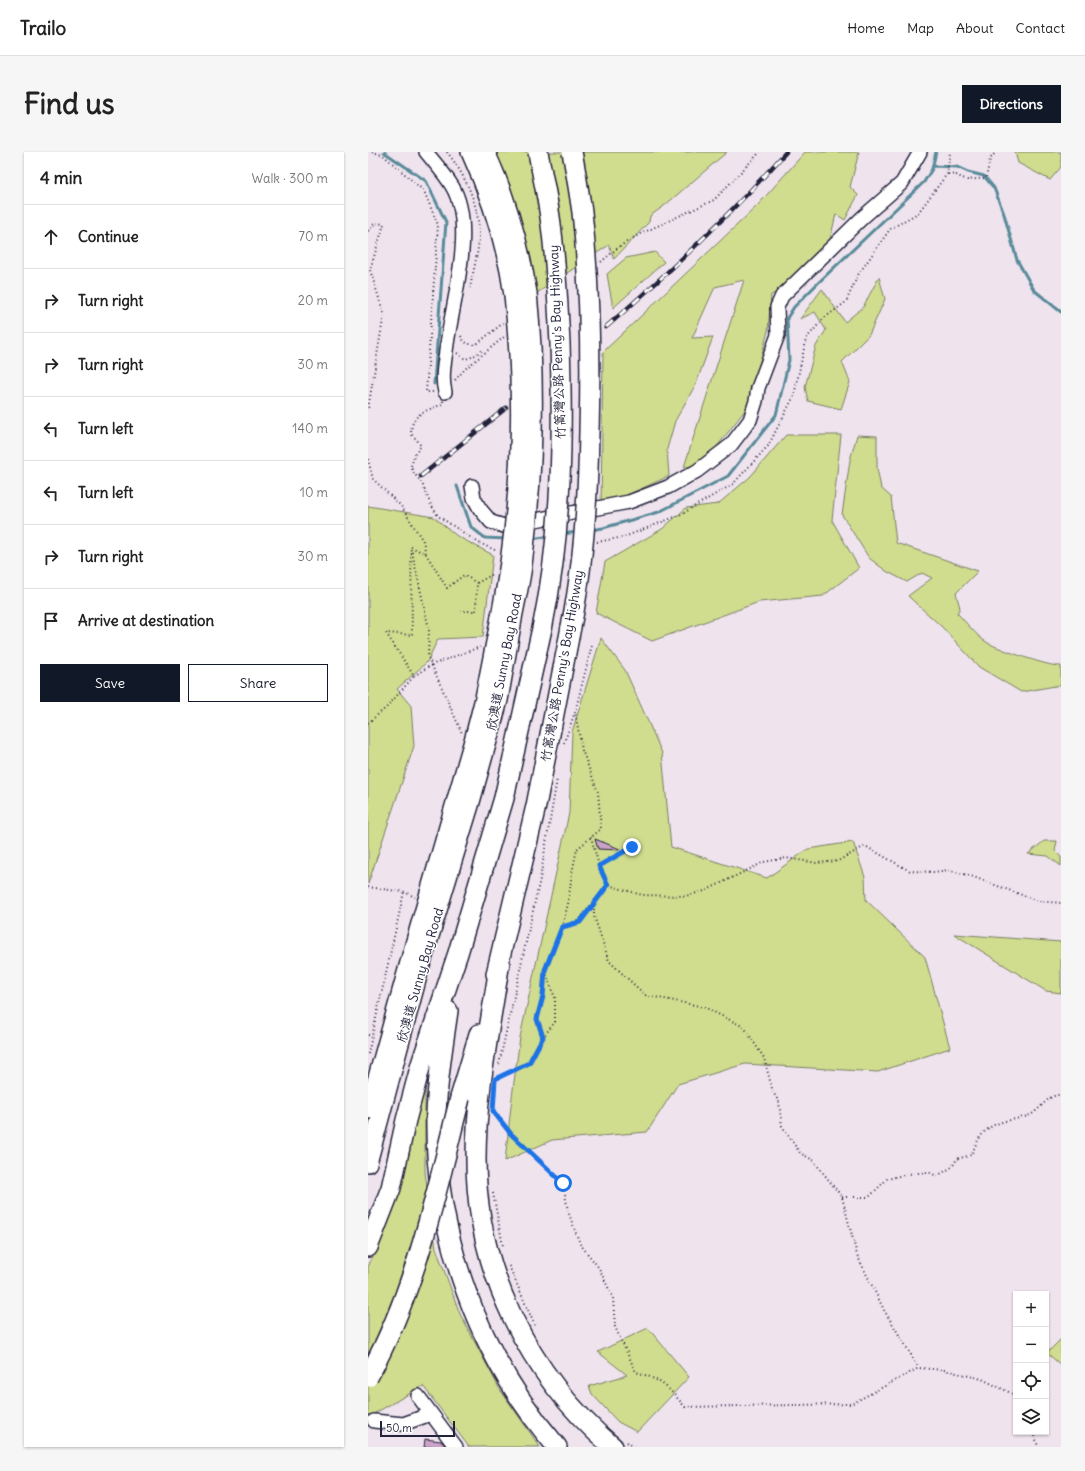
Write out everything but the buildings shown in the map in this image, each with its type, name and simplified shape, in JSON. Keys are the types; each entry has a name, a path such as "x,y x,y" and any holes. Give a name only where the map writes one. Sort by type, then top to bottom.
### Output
{"highway":[{"name":"竹篙灣公路 Penny's Bay Highway","path":"458,952 504,798 543,624 549,594 556,541 561,448 558,302 550,218 538,152"},
{"name":"竹篙灣公路 Penny's Bay Highway","path":"500,961 536,806 576,601 588,496 590,383 589,302 582,212 572,152"},
{"path":"368,1247 391,1188 406,1120 421,1064 458,952"},
{"path":"458,952 440,1063 437,1093 437,1156 444,1213 457,1263 479,1323 498,1363 510,1383 557,1447"},
{"path":"368,1377 393,1327 426,1232 460,1098 500,961"},
{"path":"500,961 481,1080 476,1135 477,1180 486,1242 505,1300 521,1335 539,1365 574,1410 617,1443"}],"main road":[{"name":"欣澳道 Sunny Bay Road","path":"470,152 484,182 521,294"},
{"name":"欣澳道 Sunny Bay Road","path":"368,1163 420,969 492,730 499,700 507,618 517,464 518,356 521,294 520,248 498,178 486,152"},
{"name":"欣澳道 Sunny Bay Road","path":"368,1110 414,941 474,737 507,618"}],"lane":[{"path":"426,152 453,187 460,208 463,247 442,384 445,392"},
{"path":"472,486 474,498 480,509 491,522 504,526 629,502 668,487 697,471 732,445 750,420 756,401 758,388 778,335 777,307 782,296 863,217 902,183 920,152"},
{"path":"418,1396 456,1447"},
{"path":"374,1421 408,1423 431,1414"}],"path":[{"path":"591,543 624,537 680,515 733,484 768,446 794,396 806,339 823,319 846,302 858,275 890,229 918,213 947,174 950,152"},
{"path":"947,174 956,175 966,180 986,178 990,159 996,152"},
{"path":"368,231 375,222 384,224 370,270 384,314 368,409"},
{"path":"448,341 456,352 465,359 472,357 483,350"},
{"path":"368,460 373,479 401,506 423,540 426,554 447,588 464,575 477,583"},
{"path":"410,547 426,554"},
{"path":"410,547 429,629 428,657 465,739"},
{"path":"410,547 412,635 386,633 414,676"},
{"path":"477,583 497,572"},
{"path":"461,611 476,611 477,583"},
{"path":"563,746 575,712 592,645"},
{"path":"368,723 386,707 414,676 431,665 485,646"},
{"path":"543,1037 537,1019 543,996 545,970 562,927 568,904 577,849 601,829 598,792 582,750 575,712"},
{"path":"499,1065 540,879 557,777"},
{"path":"591,837 599,866 608,885 642,895 685,896 705,891 764,862 786,858 817,863 838,860 865,846 910,871 934,872 948,870 971,876 1038,901 1061,903"},
{"path":"599,866 632,847"},
{"path":"562,927 580,922 608,885"},
{"path":"368,887 404,892 418,898"},
{"path":"368,1054 404,892"},
{"path":"594,905 594,916 609,961 645,995 704,1007 744,1027 764,1058 773,1092 779,1102 782,1126 800,1153 813,1160 842,1197 856,1255 884,1310 919,1368"},
{"path":"497,1072 495,1079 529,1063 543,1037 555,1022 555,998 545,970"},
{"path":"368,1035 372,1036"},
{"path":"842,1197 869,1197 887,1179 908,1174 928,1172 937,1176 952,1167 957,1159 971,1155 980,1136 989,1127 1031,1114 1047,1100 1057,1095 1061,1095"},
{"path":"493,1119 494,1105"},
{"path":"493,1111 511,1134 563,1183 568,1211 580,1244 599,1268 613,1298 615,1327 636,1372 654,1378 670,1389 685,1407 851,1404 919,1368 944,1370 982,1379 1013,1394"},
{"path":"493,1189 504,1249"},
{"path":"508,1264 536,1329"},
{"path":"1035,1435 1038,1447"},
{"path":"617,1443 634,1447"}],"green space":[{"path":"494,152 727,152 664,206 650,216 649,222 614,259 609,245 537,293 520,221"},
{"path":"805,152 859,152 850,187 858,195 845,220 836,214 830,240 784,289 771,295 768,331 757,373 752,401 716,448 696,466 684,467 744,280 715,287 692,338 713,337 696,384 675,421 667,449 669,476 601,507 603,352 757,206"},
{"path":"1015,152 1061,152 1061,167 1050,180 1018,163"},
{"path":"655,252 664,262 613,308 607,274 626,258"},
{"path":"879,277 885,299 869,335 842,362 850,382 841,409 808,401 805,387 816,346 826,330 815,312 800,319 822,289 845,322 863,307"},
{"path":"786,435 841,435 832,520 859,568 823,596 759,602 652,641 596,613 605,562 662,529 686,508 718,504 750,477"},
{"path":"857,435 877,436 877,468 881,488 891,497 896,543 978,571 956,593 960,608 957,613 975,633 988,643 1036,661 1061,666 1061,685 1021,692 979,667 942,627 908,596 932,578 922,573 907,582 886,571 869,558 842,515 850,460"},
{"path":"368,506 434,517 457,536 493,555 483,637 438,639 427,662 397,689 411,706 414,746 368,884"},
{"path":"601,638 625,670 662,753 671,847 767,878 808,849 853,842 865,877 866,900 925,957 950,1048 878,1072 745,1064 678,1084 647,1132 552,1140 505,1161 520,1037 569,813 572,732"},
{"path":"1044,841 1057,841 1055,851 1061,857 1061,866 1048,856 1028,854"},
{"path":"954,934 1061,942 1061,993 1046,991"},
{"path":"425,1081 425,1172 436,1248 460,1314 499,1388 540,1447 469,1447 423,1386 368,1417 368,1267 384,1231 403,1176"},
{"path":"648,1328 689,1377 637,1432 618,1422 592,1394 589,1386 627,1375 598,1352"},
{"path":"1061,1339 1061,1365 1049,1355 1049,1351"}],"waterway":[{"path":"384,152 426,181 446,222 434,384"},
{"path":"591,530 659,512 728,476 776,415 789,360 787,318 794,307 924,182 932,169 936,152"},
{"path":"933,166 957,167 968,172 984,176 994,188 1004,214 1017,260 1034,290 1061,312"},
{"path":"457,486 471,527 485,538 507,539"},
{"path":"562,534 578,532"},
{"path":"532,539 550,536"}],"railway":[{"path":"606,327 699,242 786,152"},
{"path":"421,476 506,408"}],"route":[{"path":"563,1183 511,1134 493,1111 495,1079 529,1063 543,1037 537,1019 543,996 545,970 562,927 580,922 608,885 599,866 632,847"}]}
